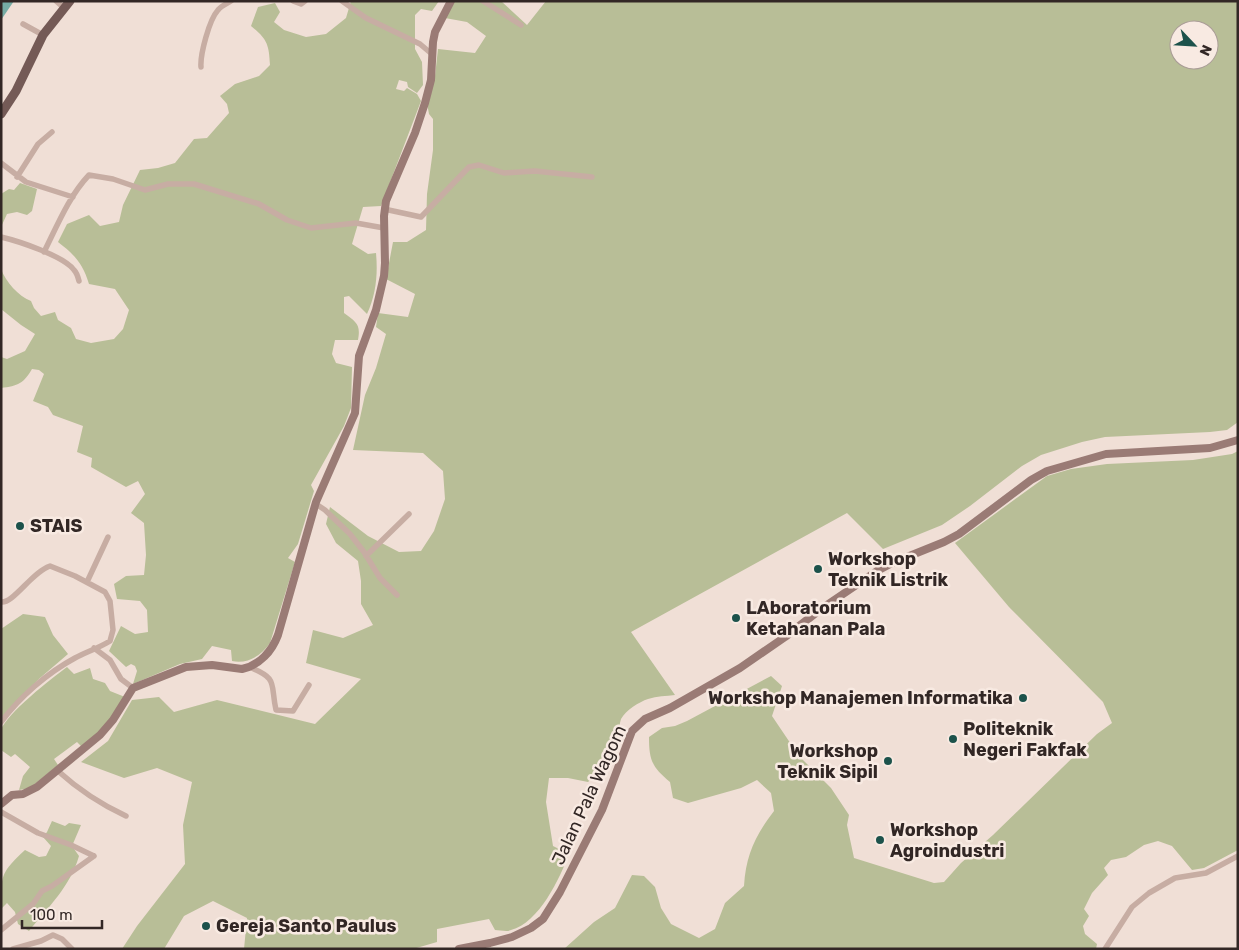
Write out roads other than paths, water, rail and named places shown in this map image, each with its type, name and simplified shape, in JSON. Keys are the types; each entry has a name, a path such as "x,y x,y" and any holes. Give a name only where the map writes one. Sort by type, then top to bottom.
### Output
{"main road":[{"path":"1,804 12,795 30,791 58,771 106,729 134,688 186,667 206,665 242,669 249,667 262,658 275,642 316,504 355,413 359,356 376,310 384,276 384,209 427,97 431,80 435,32 451,1"},
{"path":"1,114 16,91 43,35 67,5"},
{"name":"Jalan Pala Wagom","path":"458,949 512,937 532,928 543,919 560,892 602,810 632,731 645,719 670,708 740,668 877,571 959,534 1031,480 1047,471 1106,454 1210,448 1238,440"}],"street":[{"path":"56,1 67,5"},
{"path":"202,67 201,52 214,16 220,8 231,1"},
{"path":"293,1 301,4 305,1"},
{"path":"342,1 366,18 420,44 433,55"},
{"path":"483,1 521,25"},
{"path":"23,24 43,35"},
{"path":"17,177 38,144 52,132"},
{"path":"1,163 17,177 29,184 73,197"},
{"path":"384,209 421,217 469,167 479,165 504,172 535,171 592,177"},
{"path":"44,252 59,220 89,175 113,179 145,190 168,184 194,184 259,204 287,220 311,228 356,224 384,228"},
{"path":"1,237 44,252 68,264 74,269 79,280"},
{"path":"316,504 350,534 380,578 397,595"},
{"path":"366,556 409,514"},
{"path":"87,582 108,537"},
{"path":"1,602 9,601 40,571 50,566 87,582 107,594 110,602 113,630 110,641 66,663 39,684 1,722"},
{"path":"94,648 110,660 122,679 134,688"},
{"path":"249,667 269,677 273,684 276,710 293,711 309,685"},
{"path":"58,771 79,790 110,809 126,816"},
{"path":"1,812 38,833 94,856 42,891 33,904 1,930"},
{"path":"1105,949 1132,907 1149,893 1176,878 1206,873 1238,856"},
{"path":"13,949 41,941 53,935 62,938 72,949"}],"water":[{"path":"1,1 14,1 1,20"}],"place":[{"name":"STAIS","path":"20,526"},
{"name":"Workshop Teknik Listrik","path":"818,569"},
{"name":"LAboratorium Ketahanan Pala","path":"736,618"},
{"name":"Workshop Manajemen Informatika","path":"1023,698"},
{"name":"Politeknik Negeri Fakfak","path":"953,739"},
{"name":"Workshop Teknik Sipil","path":"888,761"},
{"name":"Workshop Agroindustri","path":"880,840"},
{"name":"Gereja Santo Paulus","path":"206,926"}]}
